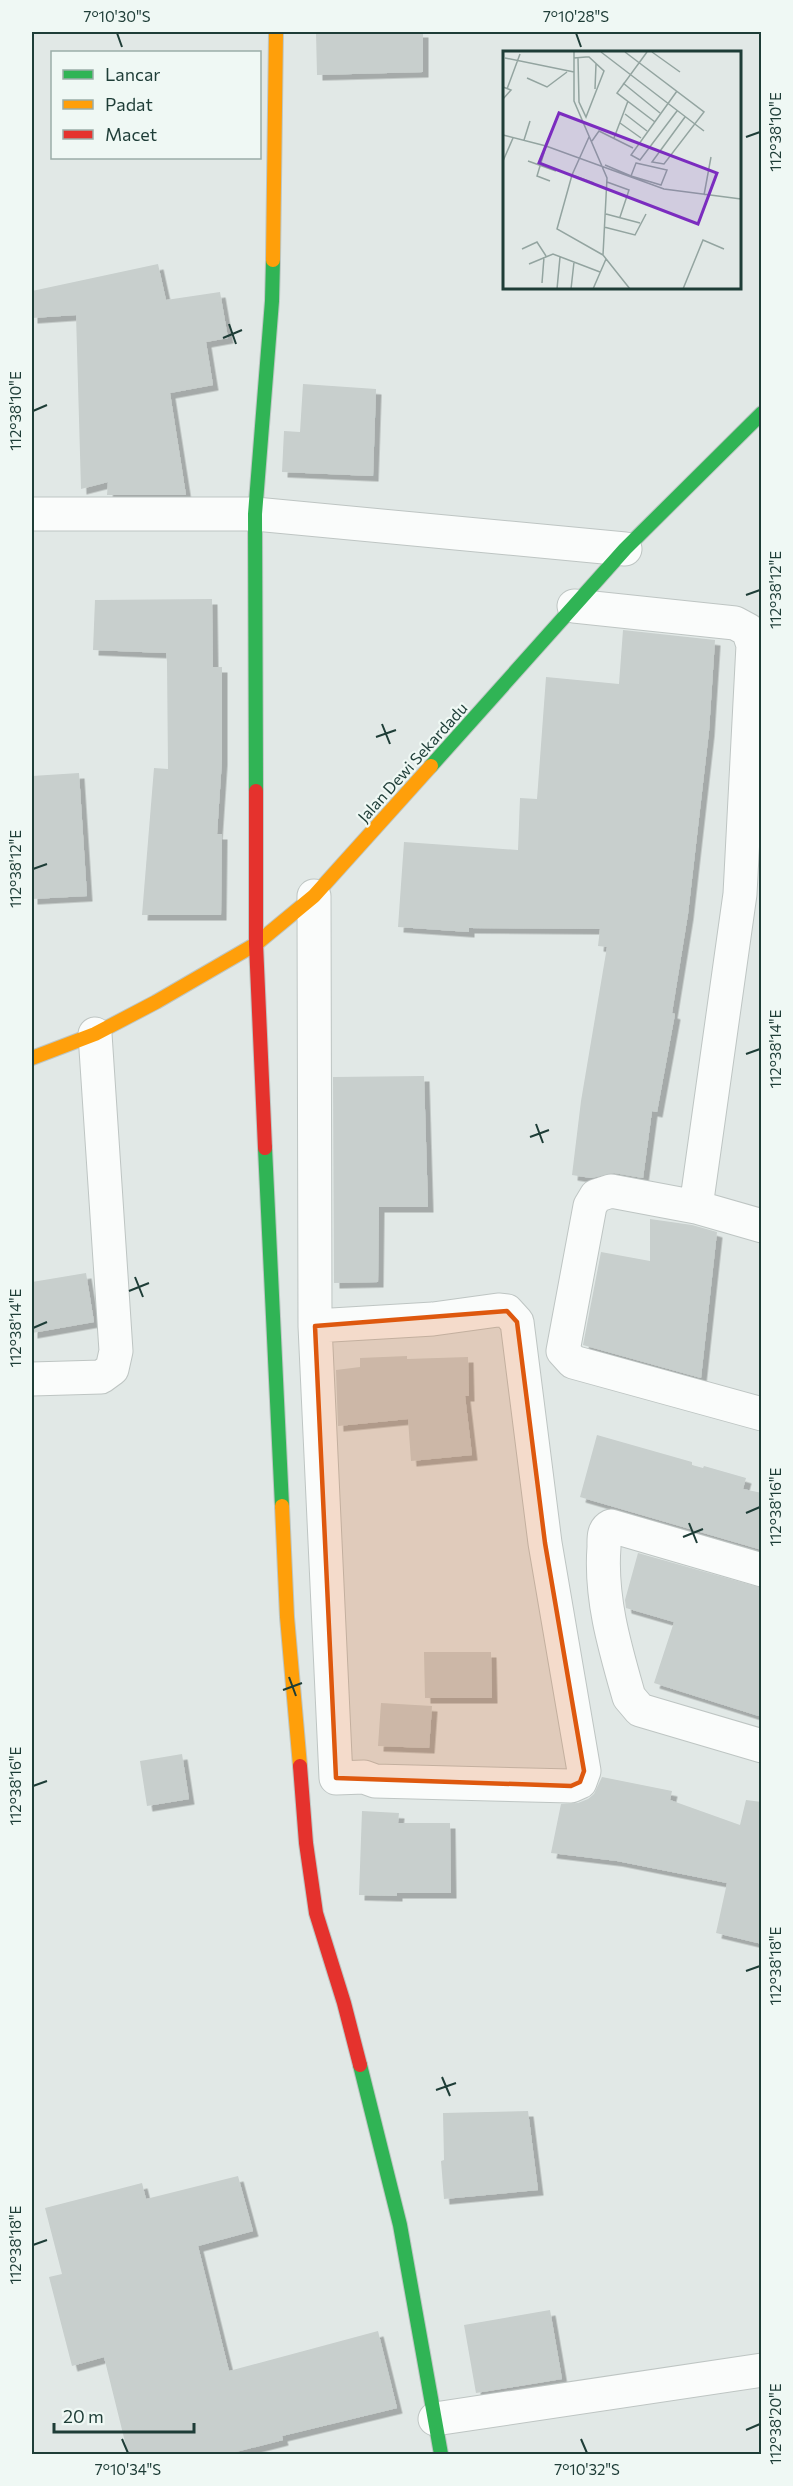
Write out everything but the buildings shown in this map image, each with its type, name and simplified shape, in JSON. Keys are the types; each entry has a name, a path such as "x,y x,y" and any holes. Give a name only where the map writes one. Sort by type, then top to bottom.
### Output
{"street":[{"path":"276,32 272,301 255,514 256,944 287,1617 306,1844 316,1913 344,2003 400,2225 441,2454"},
{"name":"Jalan Dewi Sekardadu","path":"32,1058 94,1034 156,1002 256,944 314,896 625,549 762,413"},
{"path":"32,514 255,514 625,549"},
{"path":"574,606 735,623 748,630 753,645 751,894 696,1207"},
{"path":"314,896 315,1326 336,1778 364,1777 375,1780 571,1786 580,1782 584,1771 544,1543 517,1322 507,1311 498,1310 433,1319 315,1326"},
{"path":"32,1379 101,1377 112,1369 116,1351 94,1034"},
{"path":"762,1227 696,1207 611,1191 596,1196 590,1206 563,1351 573,1362 762,1414"},
{"path":"762,1570 611,1526 605,1532 602,1572 611,1635 628,1697 633,1704 640,1710 762,1746"},
{"path":"435,2420 762,2370"}],"highlighted area":[{"path":"507,1311 517,1322 545,1543 584,1771 580,1782 571,1786 336,1778 315,1326"}],"traffic: fast":[{"path":"256,791 255,514 272,301 273,260"},
{"path":"431,766 625,549 762,413"},
{"path":"265,1148 282,1506"},
{"path":"360,2065 400,2225 441,2454"}],"traffic: slow":[{"path":"273,260 276,32"},
{"path":"32,1058 95,1034 156,1002 256,944 314,896 431,766"},
{"path":"282,1506 287,1617 300,1766"}],"traffic: jam":[{"path":"256,791 256,944 265,1148"},
{"path":"300,1766 306,1843 316,1913 344,2003 360,2065"}]}
